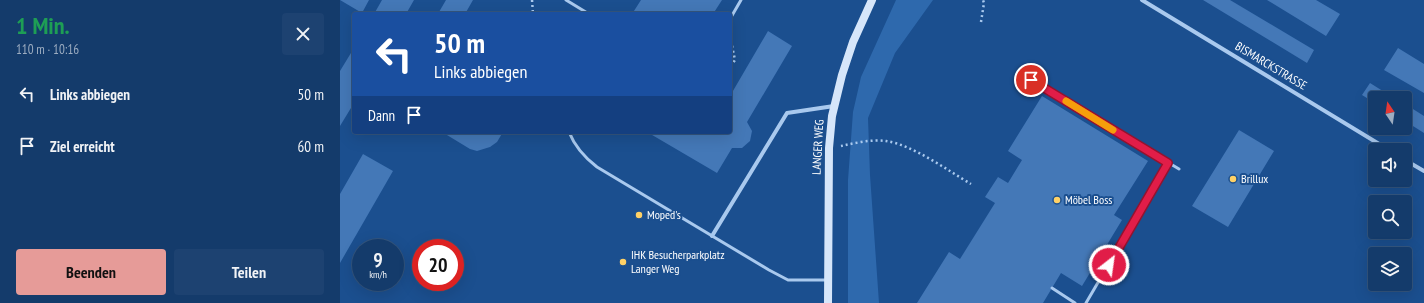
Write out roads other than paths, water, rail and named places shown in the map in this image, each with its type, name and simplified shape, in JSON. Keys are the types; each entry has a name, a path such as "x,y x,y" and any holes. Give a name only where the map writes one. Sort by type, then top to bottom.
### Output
{"main road":[{"name":"LANGER WEG","path":"828,303 829,148 832,116 842,74 852,42 872,0"}],"street":[{"name":"BISMARCKSTRASSE","path":"1142,0 1377,143"},
{"path":"712,236 787,113 834,106"},
{"path":"1412,164 1424,171"}],"lane":[{"path":"566,0 586,12"},
{"path":"732,16 741,0"},
{"path":"1031,80 1179,169"},
{"path":"570,134 577,149 586,159 597,167 788,280 828,280"},
{"path":"1086,303 1168,163"},
{"path":"1052,288 1075,303"}],"place":[{"name":"Brillux","path":"1233,179"},
{"name":"Möbel Boss","path":"1057,200"},
{"name":"Moped's","path":"639,215"},
{"name":"IHK Besucherparkplatz Langer Weg","path":"623,262"}]}
